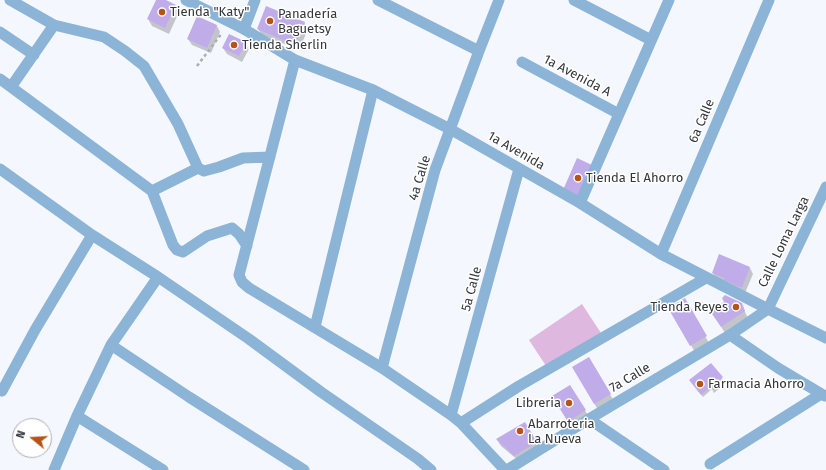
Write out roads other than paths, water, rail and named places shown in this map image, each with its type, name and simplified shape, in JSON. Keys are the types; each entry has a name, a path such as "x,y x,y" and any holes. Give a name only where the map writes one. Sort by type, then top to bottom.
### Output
{"street":[{"path":"10,0 54,25 104,37 144,66 178,124 198,168 204,171 243,158 270,157"},
{"name":"1a Avenida","path":"186,0 244,29 295,60 373,90 450,129 519,170 580,203 662,254 706,278 826,338"},
{"path":"244,29 255,0"},
{"path":"378,0 479,51"},
{"name":"4a Calle","path":"382,368 435,170 499,0"},
{"path":"574,0 651,40"},
{"path":"580,203 669,0"},
{"name":"6a Calle","path":"662,254 768,0"},
{"path":"11,87 54,25"},
{"path":"0,32 34,55"},
{"path":"295,60 239,275 242,282 249,288 382,368 451,416 460,423 506,470"},
{"name":"1a Avenida A","path":"522,62 619,114"},
{"path":"0,79 152,191 173,245 177,250 183,252 207,236 232,228 239,234 247,246"},
{"path":"316,327 373,90"},
{"path":"152,191 198,168"},
{"path":"0,169 92,235 158,277 249,340 418,459 431,470"},
{"name":"5a Calle","path":"451,416 519,170"},
{"name":"Calle Loma Larga","path":"768,309 826,187"},
{"path":"2,391 35,330 92,235"},
{"path":"54,470 76,416 111,345 158,277"},
{"path":"460,423 520,386 706,278"},
{"name":"7a Calle","path":"506,470 730,335 768,309"},
{"path":"710,464 823,395 752,351 730,335"},
{"path":"111,345 304,470"},
{"path":"76,416 162,470"},
{"path":"589,419 664,470"}],"place":[{"name":"Tienda \"Katy\"","path":"162,12"},
{"name":"Panadería Baguetsy","path":"270,21"},
{"name":"Tienda Sherlin","path":"234,45"},
{"name":"Tienda El Ahorro","path":"578,178"},
{"name":"Tienda Reyes","path":"736,307"},
{"name":"Farmacia Ahorro","path":"700,384"},
{"name":"Libreria","path":"569,403"},
{"name":"Abarroteria La Nueva","path":"520,431"}]}
